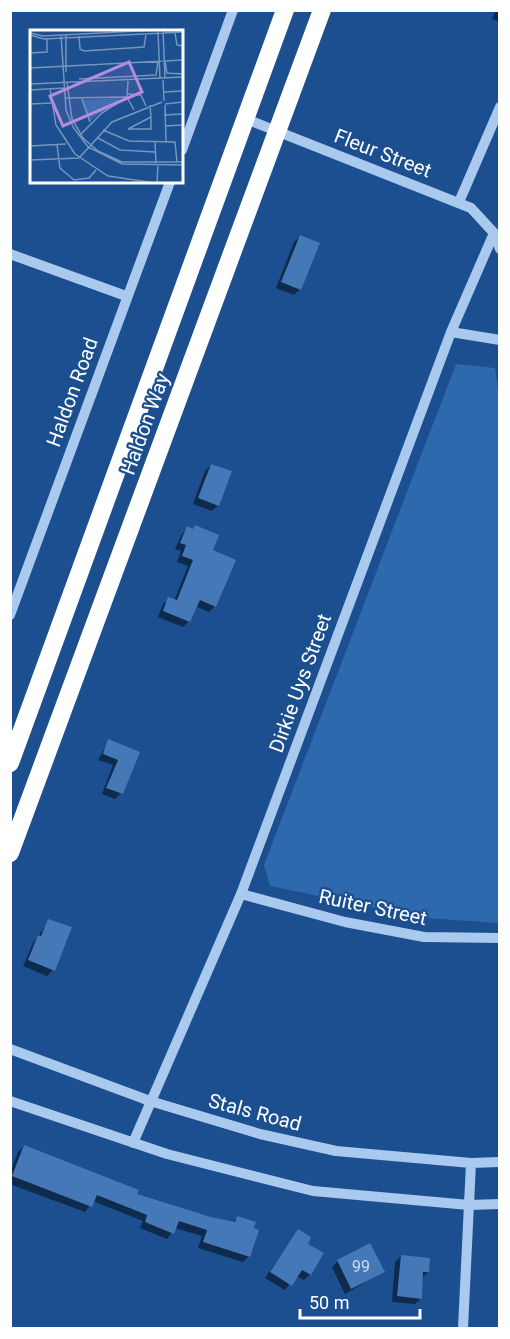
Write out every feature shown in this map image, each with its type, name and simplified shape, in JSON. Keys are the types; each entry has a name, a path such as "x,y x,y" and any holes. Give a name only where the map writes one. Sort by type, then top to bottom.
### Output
{"highway":[{"name":"Haldon Way","path":"12,758 285,10"},
{"name":"Haldon Way","path":"10,853 322,10"},
{"path":"158,360 189,372"},
{"path":"73,592 103,603"},
{"path":"12,758 44,763"}],"street":[{"path":"183,147 233,10"},
{"path":"459,202 500,107"},
{"name":"Fleur Street","path":"246,119 459,202 471,208 497,233"},
{"name":"Haldon Road","path":"10,615 170,183"},
{"path":"497,233 500,249"},
{"name":"Dirkie Uys Street","path":"133,1143 241,894 451,332 497,233"},
{"path":"10,254 126,296"},
{"path":"451,332 500,340"},
{"name":"Ruiter Street","path":"241,894 345,922 424,937 500,938"},
{"name":"Stals Road","path":"10,1049 150,1101 260,1134 336,1151 471,1162 500,1162"},
{"path":"10,1101 133,1143 313,1191 469,1204 500,1204"},
{"path":"463,1329 471,1162"}],"shaded area":[{"path":"456,364 495,368 499,398 499,923 425,918 270,886 264,865"}],"building":[{"path":"300,235 320,243 301,290 281,282"},
{"path":"211,464 232,471 219,506 198,498"},
{"path":"195,525 219,535 213,550 236,560 216,607 200,600 190,622 163,611 168,597 177,600 193,560 182,556 186,545 180,543 187,526 193,529"},
{"path":"108,739 140,752 123,794 106,788 118,760 103,754"},
{"path":"48,919 72,927 55,971 28,960 38,935 41,936"},
{"path":"24,1145 139,1190 137,1194 211,1217 235,1222 237,1216 256,1222 254,1228 259,1230 250,1257 203,1242 207,1230 179,1221 174,1234 145,1222 147,1215 97,1195 92,1207 12,1176"},
{"path":"298,1229 311,1237 308,1244 324,1253 311,1275 302,1270 292,1286 270,1272"},
{"path":"370,1243 385,1272 351,1289 337,1260"},
{"path":"401,1255 430,1258 429,1272 423,1272 422,1299 397,1296"}]}
